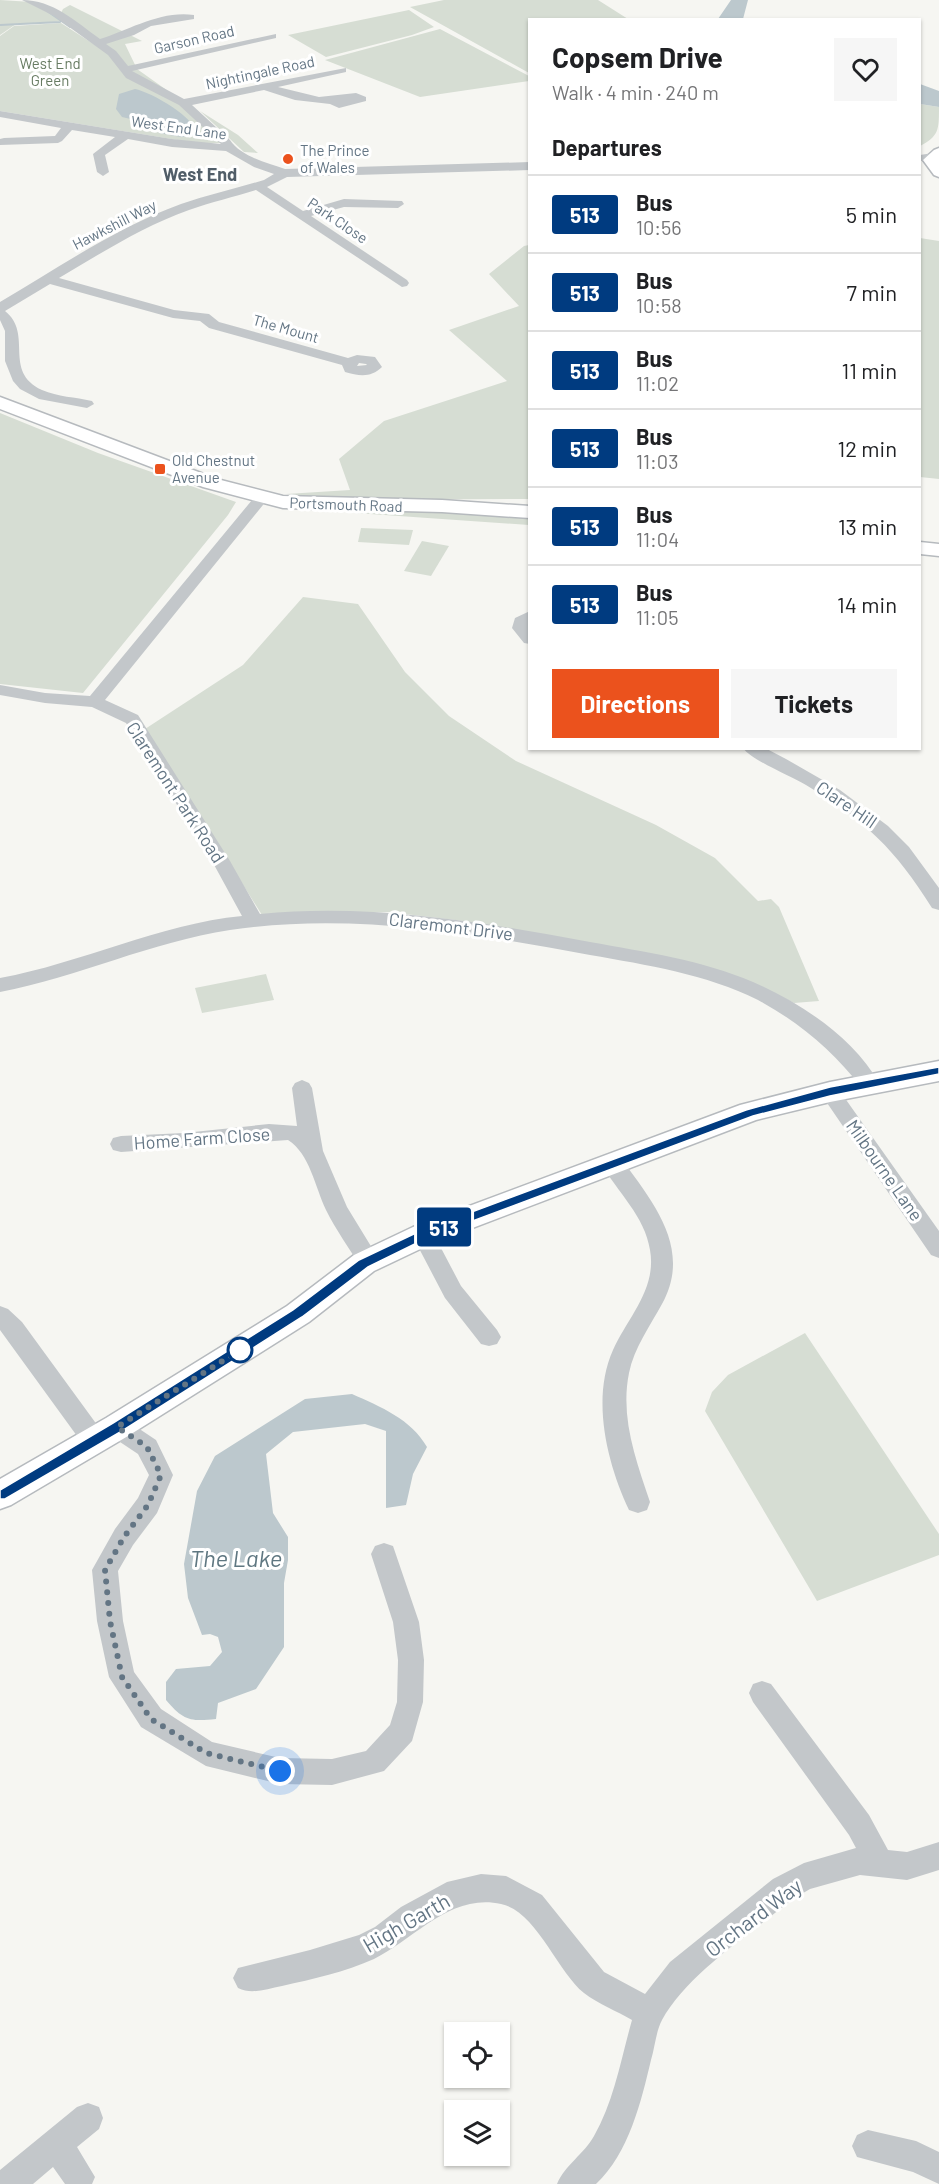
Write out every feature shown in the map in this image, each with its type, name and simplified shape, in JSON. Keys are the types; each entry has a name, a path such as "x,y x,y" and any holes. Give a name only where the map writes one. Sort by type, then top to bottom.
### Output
{"main road":[{"name":"Portsmouth Road","path":"0,403 210,483 283,502 442,506 528,512"},
{"path":"921,548 939,550"},
{"path":"0,1495 106,1433 298,1314 369,1261 423,1235 750,1113 870,1083 939,1071"}],"street":[{"path":"27,0 45,6 112,52 124,70 140,82 183,103 226,142 228,148"},
{"path":"98,43 130,33 148,23 176,13"},
{"path":"158,15 176,13 190,17"},
{"name":"Garson Road","path":"124,70 272,36"},
{"name":"Nightingale Road","path":"183,103 342,70"},
{"path":"264,86 297,99 334,102"},
{"name":"West End Lane","path":"0,114 178,144 228,148 258,164 284,172 528,166"},
{"path":"4,142 58,139 70,125"},
{"path":"103,172 99,154 126,135"},
{"name":"Hawkshill Way","path":"0,308 151,222 185,207 268,183 284,172"},
{"name":"Park Close","path":"256,185 402,283"},
{"path":"301,215 344,203 398,204"},
{"name":"The Mount","path":"48,279 173,314 197,325 214,325 349,363"},
{"path":"388,287 416,279"},
{"path":"0,313 10,320 14,330 14,370 25,385 59,400 87,404"},
{"path":"95,702 262,497"},
{"path":"528,617 521,621 520,628 528,637"},
{"name":"Claremont Park Road","path":"0,690 45,698 95,702 132,719 221,861 254,920"},
{"name":"Clare Hill","path":"755,750 826,788 886,831 932,880 939,904"},
{"name":"Claremont Drive","path":"0,985 75,969 204,927 254,920 384,918 460,925 618,953 700,972 752,989 797,1013 828,1036 847,1053 870,1083"},
{"name":"Home Farm Close","path":"302,1088 312,1151"},
{"name":"Milbourne Lane","path":"830,1092 929,1216 939,1249"},
{"name":"Home Farm Close","path":"121,1144 292,1132 303,1138 312,1151 336,1210 369,1261"},
{"path":"612,1164 651,1218 661,1241 663,1259 660,1283 620,1358 613,1402 614,1425 638,1502"},
{"path":"423,1235 453,1292 489,1337"},
{"path":"0,1315 15,1329 106,1433 147,1447 161,1475 148,1505 124,1537 105,1570 110,1621 122,1677 151,1719 206,1753 280,1771 332,1772 374,1762 402,1732 410,1702 411,1660 406,1622 384,1554"},
{"path":"762,1693 860,1825 880,1863"},
{"name":"Orchard Way","path":"649,2013 680,1972 783,1889 804,1877 860,1862 907,1866 939,1856"},
{"name":"High Garth","path":"248,1978 310,1965 364,1948 385,1937 411,1917 457,1892 481,1888 506,1890 532,1905 594,1982 649,2013"},
{"path":"573,2184 588,2172 612,2139 649,2013"},
{"path":"8,2184 88,2118"},
{"path":"56,2144 79,2177"},
{"path":"868,2146 915,2157 939,2168"}],"green space":[{"path":"0,0 32,2 67,21 16,24 0,35"},
{"path":"444,0 598,0 626,18 528,18 528,72 410,7"},
{"path":"70,5 142,41 125,44 137,69 168,91 133,75 61,13"},
{"path":"409,10 434,27 412,35 326,57 288,35"},
{"name":"West End Green","path":"61,23 112,56 121,71 181,103 221,143 196,143 0,111 0,36 14,26"},
{"path":"440,29 528,75 528,81 420,97 325,60"},
{"path":"921,104 939,107 937,131 931,139 921,145"},
{"path":"200,111 238,135 258,153 244,152"},
{"path":"921,238 939,241 939,479 921,477"},
{"path":"528,245 528,499 335,500 286,494 350,490 339,459 384,421 507,381 449,330 519,306 489,274"},
{"path":"0,413 98,453 236,502 228,515 83,693 0,684"},
{"path":"452,511 528,516 528,525 356,513"},
{"path":"361,528 413,530 409,545 358,542"},
{"path":"422,541 449,546 431,576 404,571"},
{"path":"303,597 358,604 405,672 449,716 516,761 656,825 715,858 758,901 771,899 779,907 819,1001 794,1003 768,990 464,921 388,912 262,915 145,729 243,665"},
{"path":"266,974 274,1000 202,1013 195,988"},
{"path":"805,1333 939,1534 939,1555 817,1601 705,1411 712,1392 728,1375"}],"water":[{"path":"731,0 748,0 743,18 719,18"},
{"path":"921,84 939,91 939,107 921,104"},
{"path":"135,89 162,100 182,114 195,128 197,135 181,137 159,133 152,124 122,117 116,109 119,94"},
{"name":"The Lake","path":"352,1394 404,1421 427,1447 413,1474 406,1505 386,1508 386,1431 365,1424 293,1432 266,1454 273,1513 288,1537 288,1560 284,1583 284,1647 256,1689 218,1703 216,1719 193,1720 182,1716 166,1700 166,1682 176,1669 210,1666 222,1652 218,1637 210,1634 202,1635 188,1598 184,1564 197,1491 215,1456 305,1399"}],"waterway":[{"path":"47,11 70,27"},
{"path":"0,25 60,22"}],"bus line":[{"name":"513","path":"0,1495 117,1427 298,1314 364,1263 423,1235 750,1113 896,1077 939,1071"}],"place":[{"name":"The Prince of Wales","path":"288,159"},
{"name":"Old Chestnut Avenue","path":"160,469"}],"district":[{"name":"West End","path":"200,174"}],"route":[{"path":"240,1350 117,1427 147,1447 161,1475 148,1505 124,1537 105,1570 110,1621 122,1677 151,1719 206,1753 280,1771"}]}
